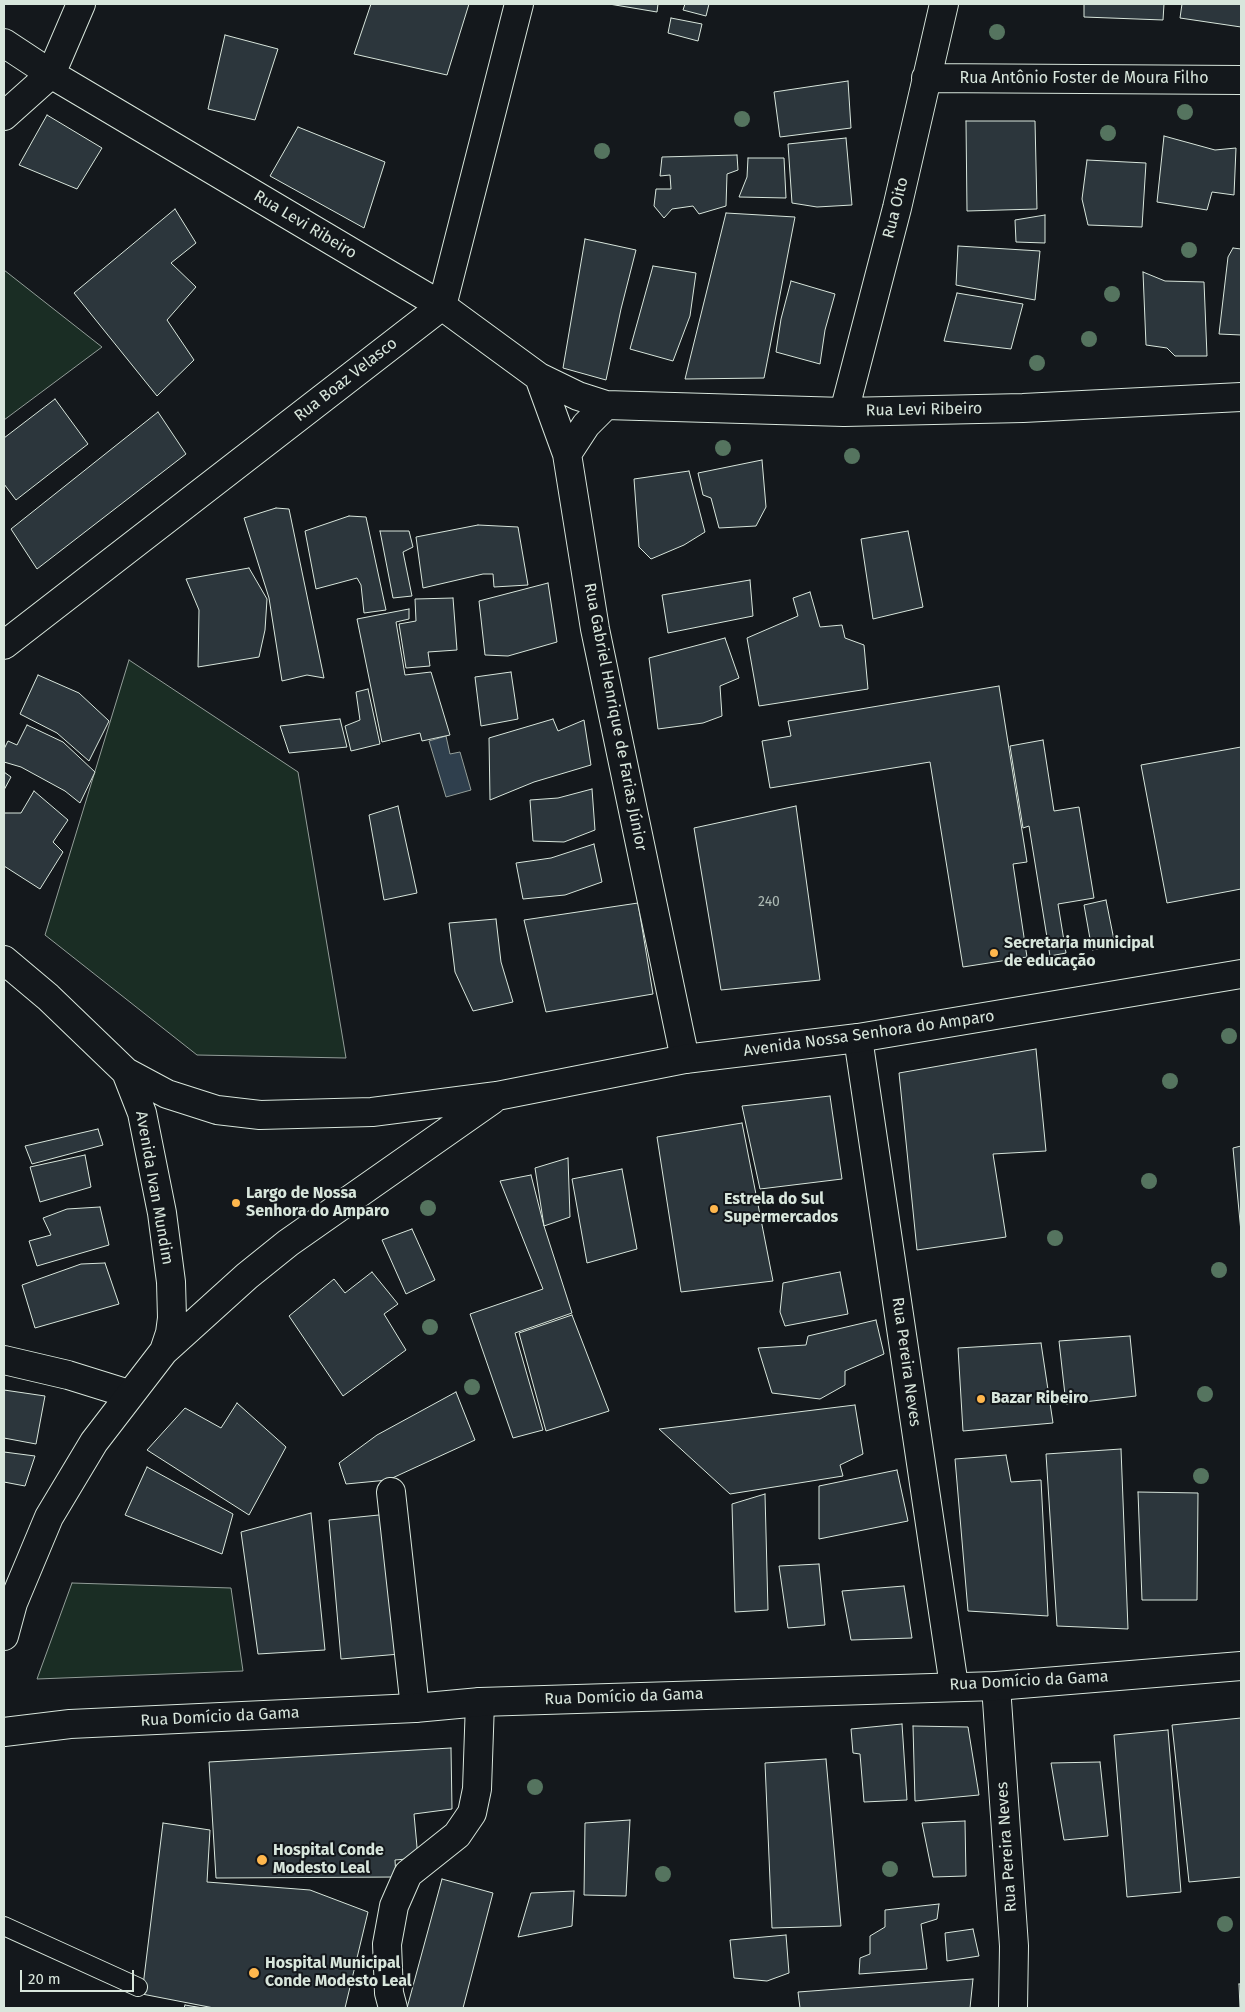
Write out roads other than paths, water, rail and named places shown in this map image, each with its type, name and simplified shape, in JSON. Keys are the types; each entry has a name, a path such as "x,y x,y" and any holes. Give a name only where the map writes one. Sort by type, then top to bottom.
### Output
{"street":[{"path":"4,116 51,74 80,4"},
{"path":"442,306 519,4"},
{"name":"Rua Oito","path":"844,412 897,208 944,4"},
{"name":"Rua Levi Ribeiro","path":"4,43 51,74 442,306 540,377 578,396 606,405 844,412 1023,408 1241,397"},
{"name":"Rua Antônio Foster de Moura Filho","path":"926,78 1241,80"},
{"name":"Rua Boaz Velasco","path":"4,646 442,306"},
{"name":"Rua Gabriel Henrique de Farias Júnior","path":"540,377 567,454 595,629 686,1059"},
{"path":"567,454 586,425 606,405"},
{"name":"Avenida Ivan Mundim","path":"4,960 48,997 126,1072 142,1113 171,1282 172,1318 170,1333 164,1351"},
{"name":"Avenida Nossa Senhora do Amparo","path":"126,1072 167,1094 196,1105 217,1110 260,1115 372,1112 497,1096 686,1059 858,1038 1241,974"},
{"name":"Rua Pereira Neves","path":"858,1038 954,1686"},
{"name":"Avenida Nossa Senhora do Amparo","path":"164,1351 246,1276 288,1243 497,1096"},
{"path":"4,1636 14,1603 49,1517 94,1442 129,1394 164,1351"},
{"path":"4,1360 68,1375 129,1394"},
{"path":"391,1492 415,1708"},
{"name":"Rua Domício da Gama","path":"5,1732 70,1724 415,1708 480,1702 996,1686 1241,1666"},
{"name":"Rua Pereira Neves","path":"996,1686 1014,1946 1013,2008"},
{"path":"393,2008 389,1994 386,1944 394,1906 408,1874 456,1834 472,1814 477,1789 480,1702"}],"lane":[{"path":"4,1926 138,1987"}],"water":[{"path":"446,736 450,754 460,752 471,790 446,797 429,741"}],"place":[{"name":"Secretaria municipal de educação","path":"994,953"},
{"name":"Largo de Nossa Senhora do Amparo","path":"236,1203"},
{"name":"Estrela do Sul Supermercados","path":"714,1209"},
{"name":"Bazar Ribeiro","path":"981,1399"},
{"name":"Hospital Conde Modesto Leal","path":"262,1860"},
{"name":"Hospital Municipal Conde Modesto Leal","path":"254,1973"}]}
